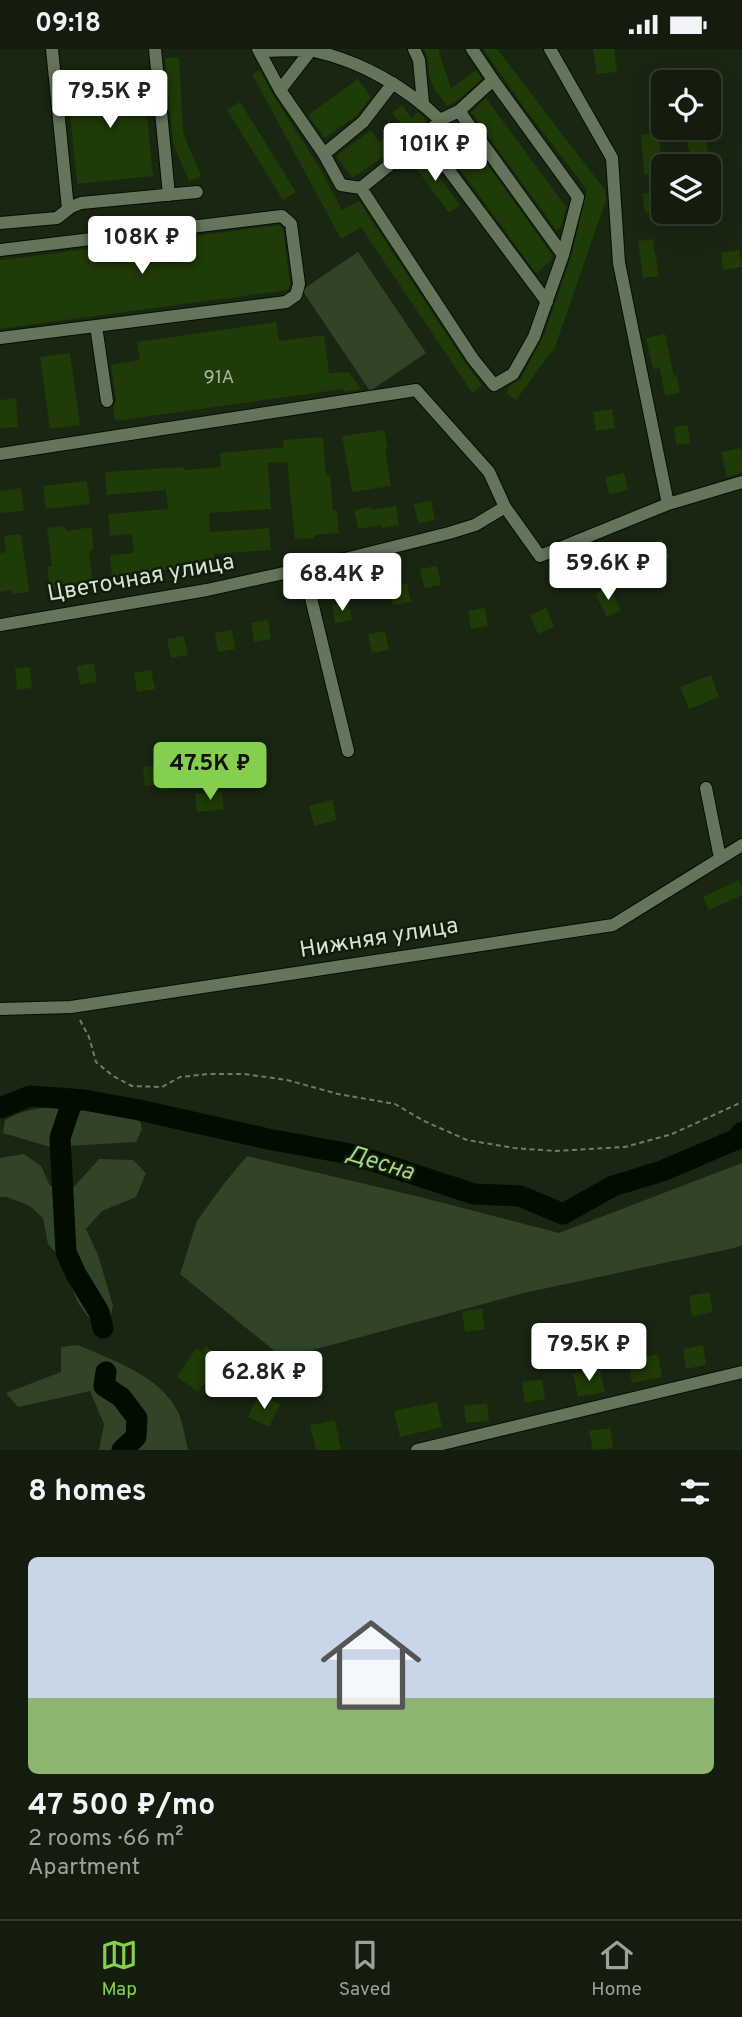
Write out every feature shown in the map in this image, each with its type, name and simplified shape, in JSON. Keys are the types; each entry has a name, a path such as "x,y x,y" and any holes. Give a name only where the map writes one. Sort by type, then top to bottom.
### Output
{"street":[{"path":"52,49 68,209"},
{"path":"155,49 169,195"},
{"path":"414,49 419,61 423,103"},
{"path":"361,188 472,359 494,385 513,375 534,337 547,302 578,197 472,49"},
{"path":"550,49 612,158 619,263 668,505"},
{"path":"440,120 423,103 393,83 345,61 311,50 259,50 280,90 324,154 341,185 361,188 424,137 440,120 459,111 492,80"},
{"path":"280,90 311,50"},
{"path":"324,154 363,122 393,83"},
{"path":"459,111 563,255"},
{"path":"424,137 547,302"},
{"path":"0,223 57,218 81,203 197,192"},
{"path":"0,250 275,216 286,218 291,224 299,284 296,295 290,300 0,338"},
{"path":"96,326 107,401"},
{"path":"0,454 416,390 489,472 505,507 540,556 668,505 742,482"},
{"name":"Цветочная улица","path":"0,625 207,590 304,569 475,525 505,507"},
{"path":"304,569 348,751"},
{"path":"706,788 720,858"},
{"name":"Нижняя улица","path":"0,1009 71,1007 613,925 742,845"},
{"path":"417,1450 742,1372"}],"path":[{"path":"71,1007 89,1037 96,1062 113,1076 132,1086 162,1087 180,1077 208,1074 244,1074 276,1079 395,1104 424,1121 467,1140 514,1148 555,1151 625,1147 672,1134 742,1102"}],"green space":[{"path":"358,252 426,353 370,391 302,290"},
{"path":"87,1107 139,1116 142,1129 136,1142 50,1147 3,1133 5,1120 14,1115 44,1108"},
{"path":"24,1154 41,1166 50,1186 73,1188 99,1159 133,1160 146,1173 136,1197 102,1211 86,1229 98,1255 113,1306 108,1327 91,1321 78,1303 61,1259 48,1244 43,1218 30,1206 0,1197 0,1158"},
{"path":"247,1156 559,1233 742,1163 742,1245 524,1293 283,1358 180,1274 197,1221"},
{"path":"78,1345 120,1363 160,1388 178,1412 188,1450 99,1450 104,1424 90,1391 18,1407 6,1393 61,1372 61,1347"}],"building":[{"path":"424,49 438,49 451,88 476,70 482,79 447,106 433,87"},
{"path":"483,49 497,49 605,190 606,200 555,347 516,400 506,393 510,386 521,378 544,335 571,257 587,190"},
{"path":"593,49 614,49 617,72 597,74"},
{"path":"179,57 183,133 201,176 189,181 173,143 165,58"},
{"path":"260,70 320,168 342,210 359,201 482,385 472,393 361,227 341,239 252,74"},
{"path":"143,77 153,176 77,184 67,84"},
{"path":"358,79 371,97 357,115 325,138 308,115"},
{"path":"486,98 566,207 562,226 556,230 471,112"},
{"path":"240,102 296,192 283,200 227,110"},
{"path":"402,105 412,118 418,112 427,121 399,146 352,178 336,156 371,130 379,142 401,124 392,113"},
{"path":"460,127 553,256 551,261 536,273 439,141"},
{"path":"651,134 651,140 660,140 661,154 651,154 651,175 644,175 641,135"},
{"path":"705,140 708,154 690,154 687,142"},
{"path":"421,153 460,205 449,213 411,161"},
{"path":"651,193 651,212 645,213 642,194"},
{"path":"279,225 283,228 290,284 288,290 0,329 0,260"},
{"path":"653,239 659,276 643,278 638,241"},
{"path":"739,250 742,267 723,270 721,253"},
{"path":"276,322 279,341 324,335 329,373 349,372 361,389 344,392 344,389 115,421 113,407 116,400 111,365 140,360 137,342"},
{"path":"665,334 680,393 665,396 660,368 653,369 646,338"},
{"path":"70,353 80,425 50,429 40,357"},
{"path":"16,398 18,427 0,428 0,400"},
{"path":"612,409 615,428 596,431 593,412"},
{"path":"688,425 690,443 676,445 674,427"},
{"path":"384,430 391,486 352,492 342,436"},
{"path":"323,437 326,475 330,475 333,511 337,510 339,533 295,539 287,462 268,463 271,509 209,513 210,532 269,528 271,550 214,554 214,566 112,577 110,555 134,553 132,534 110,536 108,514 168,509 166,490 107,495 105,472 221,467 220,453 284,447 283,440"},
{"path":"741,448 742,473 727,477 721,452"},
{"path":"624,473 628,490 609,494 605,477"},
{"path":"87,481 90,504 46,509 43,486"},
{"path":"21,488 24,511 0,513 0,491"},
{"path":"431,501 435,520 418,523 414,504"},
{"path":"396,506 399,525 358,529 354,510"},
{"path":"65,526 66,531 92,527 93,550 89,551 93,585 50,590 47,567 52,566 47,528"},
{"path":"21,534 29,592 0,592 0,553 6,552 4,536"},
{"path":"661,539 670,557 656,564 647,546"},
{"path":"633,557 643,581 631,585 621,562"},
{"path":"437,566 441,585 424,588 420,569"},
{"path":"407,583 411,602 393,605 390,586"},
{"path":"609,587 621,610 607,617 595,594"},
{"path":"349,602 352,620 335,623 332,605"},
{"path":"485,608 488,626 471,629 468,611"},
{"path":"546,608 554,627 538,634 530,615"},
{"path":"268,620 271,639 254,642 251,623"},
{"path":"232,630 235,649 218,652 215,633"},
{"path":"385,631 389,650 372,653 368,634"},
{"path":"184,636 188,655 171,658 167,639"},
{"path":"94,663 97,682 80,685 77,666"},
{"path":"30,667 32,688 17,690 15,668"},
{"path":"151,670 155,689 137,692 134,673"},
{"path":"711,675 719,697 689,709 680,687"},
{"path":"172,763 176,789 160,791 160,786 145,786 143,767"},
{"path":"222,791 224,809 197,812 195,794"},
{"path":"332,800 337,820 314,826 309,806"},
{"path":"739,880 742,895 709,910 703,897"},
{"path":"709,1292 713,1312 692,1316 689,1296"},
{"path":"482,1308 485,1329 465,1332 462,1312"},
{"path":"703,1345 706,1365 686,1369 683,1349"},
{"path":"206,1346 222,1358 198,1392 177,1377 196,1348 202,1352"},
{"path":"658,1354 662,1377 632,1383 628,1360"},
{"path":"600,1369 605,1392 578,1397 573,1374"},
{"path":"542,1379 545,1399 525,1403 522,1382"},
{"path":"259,1394 280,1404 269,1427 248,1417"},
{"path":"437,1402 442,1427 400,1437 394,1411"},
{"path":"487,1403 489,1421 466,1423 464,1406"},
{"path":"335,1420 341,1450 316,1450 310,1425"},
{"path":"610,1428 613,1448 593,1450 589,1431"}],"waterway":[{"name":"Десна","path":"0,1108 30,1096 84,1100 139,1110 355,1155 474,1194 520,1196 563,1214 613,1186 662,1171 737,1139 742,1132"},
{"path":"73,1099 60,1138 66,1252 99,1312 103,1328"},
{"path":"106,1372 104,1386 121,1397 137,1418 136,1437 122,1450"}]}
